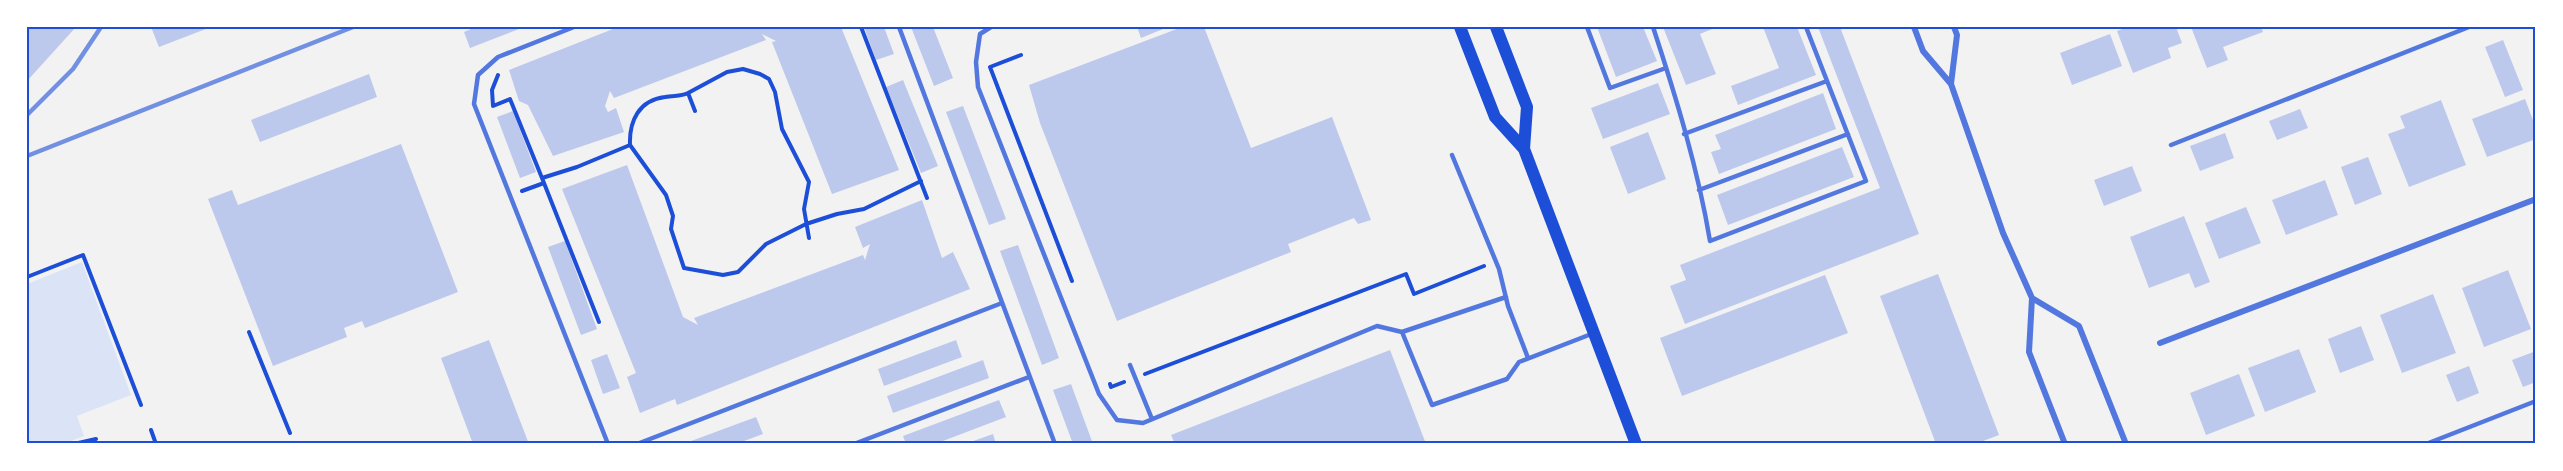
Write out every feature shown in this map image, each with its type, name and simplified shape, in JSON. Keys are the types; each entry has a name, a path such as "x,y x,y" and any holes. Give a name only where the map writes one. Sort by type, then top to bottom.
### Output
{"main road":[{"path":"1460,27 1495,117 1524,149 1636,444"},
{"path":"1496,27 1527,107 1524,149"}],"street":[{"path":"1914,27 1923,51 1951,84 2004,233 2032,298 2029,352 2065,444"},
{"path":"1951,84 1957,35 1954,27"},
{"path":"2160,343 2536,199"},
{"path":"2032,298 2079,326 2126,444"}],"lane":[{"path":"574,27 498,57 478,75 474,105 608,444"},
{"path":"899,27 1054,444"},
{"path":"991,27 980,34 976,62 978,87 1074,335 1099,394 1117,420 1143,423 1377,326 1402,332 1506,297"},
{"path":"1587,27 1610,88 1666,68"},
{"path":"1653,27 1699,190 1710,242 1866,181 1806,27"},
{"path":"2171,145 2469,27"},
{"path":"1684,134 1827,81"},
{"path":"1699,190 1848,134"},
{"path":"1452,155 1496,261 1528,358"},
{"path":"637,444 1002,303"},
{"path":"1402,332 1432,405 1507,379 1519,362 1594,333"},
{"path":"1130,364 1152,419"},
{"path":"854,444 1029,377"},
{"path":"2426,444 2536,401"}],"path":[{"path":"861,27 927,198"},
{"path":"1021,55 990,67 1074,287"},
{"path":"809,238 806,224 804,209 809,182 782,129 775,92 769,79 743,69 728,72 680,97 667,96 651,100 636,113 629,131 630,145 666,195 673,216 671,229 684,268 723,275 738,272 766,244 806,224 837,214 864,209 921,181"},
{"path":"500,72 492,90 493,106 510,99 599,322"},
{"path":"688,93 695,111"},
{"path":"542,177 577,167 630,145"},
{"path":"510,196 544,183"},
{"path":"27,277 83,255 141,405"},
{"path":"1107,376 1112,387 1406,274 1413,294 1496,261"},
{"path":"249,332 290,433"},
{"path":"151,430 156,444"},
{"path":"74,444 96,439"}],"shaded area":[{"path":"82,262 131,395 77,416 84,436 63,444 27,444 27,284"}],"building":[{"path":"27,27 76,27 27,81"},
{"path":"151,27 211,27 159,47"},
{"path":"476,27 524,27 470,48 464,32"},
{"path":"618,27 841,27 899,170 832,194 772,42 776,41 762,34 766,40 614,98 610,91 605,106 608,112 616,108 624,132 553,156 528,105 519,101 509,70"},
{"path":"864,27 884,27 894,54 876,60"},
{"path":"911,27 933,27 953,78 934,86"},
{"path":"1137,27 1168,27 1141,38"},
{"path":"1182,27 1204,27 1251,148 1332,117 1371,220 1358,224 1354,218 1288,244 1291,252 1117,321 1040,123 1029,85"},
{"path":"1597,27 1643,27 1657,61 1616,77"},
{"path":"1663,27 1717,27 1700,34 1716,74 1686,85"},
{"path":"1763,27 1797,27 1816,75 1738,105 1731,86 1779,68"},
{"path":"1818,27 1840,27 1919,234 1685,324 1670,286 1686,280 1680,265 1880,188"},
{"path":"2127,27 2176,27 2182,43 2168,48 2171,58 2133,73 2117,31"},
{"path":"2191,27 2261,27 2263,32 2223,47 2228,60 2207,68"},
{"path":"2110,34 2122,66 2072,85 2060,53"},
{"path":"2503,40 2523,90 2505,97 2485,47"},
{"path":"369,74 377,97 260,142 251,120"},
{"path":"903,80 938,166 921,173 886,87"},
{"path":"1658,83 1670,114 1603,139 1591,108"},
{"path":"1823,93 1836,129 1719,174 1711,152 1721,149 1715,135"},
{"path":"2525,99 2536,128 2536,139 2487,157 2472,119"},
{"path":"2441,100 2466,165 2409,187 2388,134 2405,128 2400,116"},
{"path":"963,106 1006,219 989,225 946,112"},
{"path":"2300,109 2308,128 2277,140 2269,121"},
{"path":"513,111 536,172 520,178 497,117"},
{"path":"1648,132 1666,179 1628,194 1610,147"},
{"path":"2225,133 2234,158 2200,171 2190,146"},
{"path":"401,144 458,292 365,328 362,321 344,328 347,337 273,366 208,199 232,190 238,205"},
{"path":"1842,147 1854,177 1728,225 1717,195"},
{"path":"2368,157 2382,194 2355,205 2341,167"},
{"path":"627,165 683,317 698,325 694,318 863,255 865,260 870,244 863,248 855,227 922,200 942,258 953,252 970,289 677,405 675,399 640,413 627,377 636,373 562,189"},
{"path":"2132,166 2142,191 2104,206 2094,180"},
{"path":"2325,180 2338,215 2286,235 2272,200"},
{"path":"2246,207 2261,243 2219,259 2205,223"},
{"path":"2184,216 2210,282 2195,288 2189,273 2149,288 2130,237"},
{"path":"565,241 597,329 581,335 548,247"},
{"path":"1018,245 1059,358 1042,365 1000,251"},
{"path":"2508,270 2531,329 2484,347 2462,288"},
{"path":"1938,274 1999,435 1975,444 1936,444 1880,296"},
{"path":"1825,275 1848,333 1682,396 1660,338"},
{"path":"2433,294 2456,353 2402,373 2380,315"},
{"path":"2361,326 2374,360 2340,373 2328,339"},
{"path":"489,340 529,444 473,444 441,358"},
{"path":"956,340 962,357 884,386 878,369"},
{"path":"2299,349 2316,392 2265,412 2248,368"},
{"path":"1390,350 1426,444 1175,444 1171,435"},
{"path":"2536,351 2536,382 2523,387 2512,360"},
{"path":"607,354 620,388 603,394 591,360"},
{"path":"983,360 989,378 893,413 887,396"},
{"path":"2469,366 2479,393 2457,402 2446,375"},
{"path":"2239,374 2255,416 2206,435 2190,393"},
{"path":"1071,384 1093,444 1073,444 1053,390"},
{"path":"999,400 1006,417 935,444 906,444 903,436"},
{"path":"756,417 763,434 736,444 683,444"},
{"path":"993,434 996,444 965,444"}],"railway":[{"path":"27,115 73,69 101,27"},
{"path":"27,156 353,27"}]}
